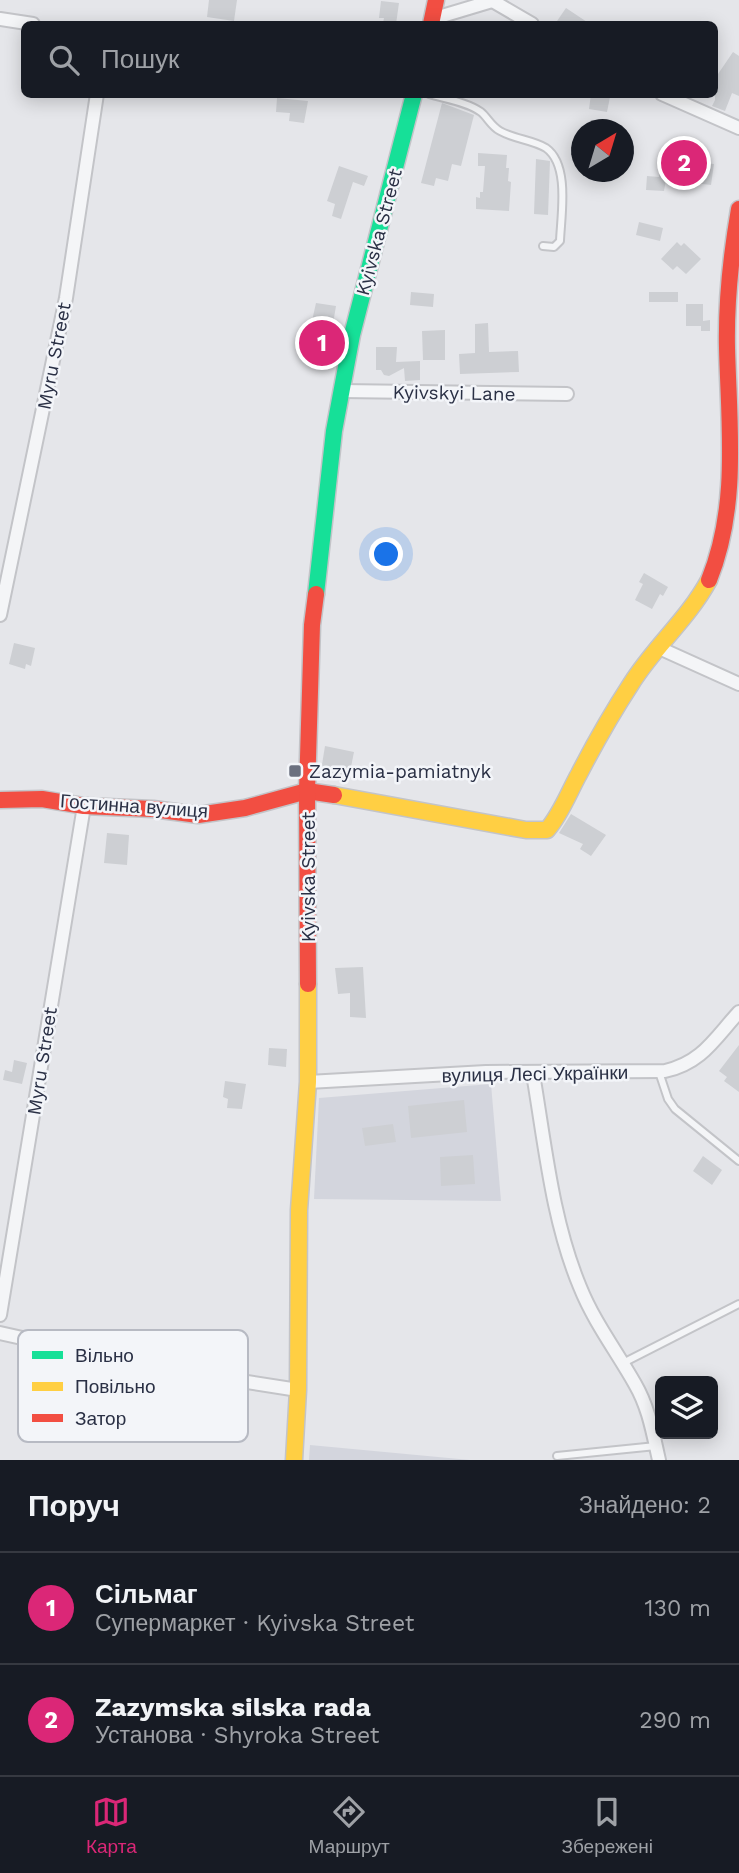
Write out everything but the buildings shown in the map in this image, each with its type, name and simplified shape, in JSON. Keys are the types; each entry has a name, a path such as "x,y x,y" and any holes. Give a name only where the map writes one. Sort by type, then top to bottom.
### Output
{"street":[{"path":"431,21 436,0"},
{"path":"434,21 491,1 527,21"},
{"path":"0,19 21,22"},
{"name":"Myru Street","path":"0,615 66,298 96,98"},
{"name":"Kyivska Street","path":"294,1460 298,1390 299,1210 308,1082 307,790 312,625 334,431 352,335 413,98"},
{"path":"671,98 739,128"},
{"path":"307,790 367,799 526,831 547,830 555,821 596,741 657,647 697,600 716,566 729,526 734,438 728,365 728,293 739,209"},
{"name":"Kyivskyi Lane","path":"342,391 567,394"},
{"path":"657,647 739,684"},
{"name":"Гостинна вулиця","path":"0,800 42,799 84,806 153,809 198,815 245,808 307,790"},
{"name":"Myru Street","path":"0,1315 84,806"},
{"name":"вулиця Лесі Українки","path":"308,1082 486,1072 659,1072 681,1068 696,1060 739,1012"},
{"path":"533,1073 562,1235 580,1287 621,1363 636,1384 653,1426 659,1460"},
{"path":"0,1334 18,1338"},
{"path":"248,1382 298,1390"}],"lane":[{"path":"443,98 470,106 501,132 546,148 557,160 562,175 560,241 554,247 543,246"},
{"path":"659,1072 668,1100 676,1109 739,1161"},
{"path":"621,1363 739,1304"},
{"path":"557,1456 656,1446"}],"shaded area":[{"path":"491,1084 501,1201 314,1199 319,1098"},
{"path":"310,1445 470,1460 309,1460"}],"traffic: fast":[{"path":"316,594 334,431 352,335 413,98"}],"traffic: slow":[{"path":"334,795 526,830 547,830 561,810 597,740 631,684 691,608 709,580"},
{"path":"294,1460 298,1390 299,1210 308,1082 308,984"}],"traffic: jam":[{"path":"432,21 436,0"},
{"path":"709,580 725,524 728,495 730,437 727,313 739,209"},
{"path":"308,984 307,791 312,625 316,594"},
{"path":"0,800 42,799 84,806 153,809 198,815 245,808 307,791 334,795"}],"place":[{"name":"Zazymska silska rada","path":"684,163"},
{"name":"Сільмаг","path":"322,343"},
{"name":"Zazymia-pamiatnyk","path":"295,771"}]}
